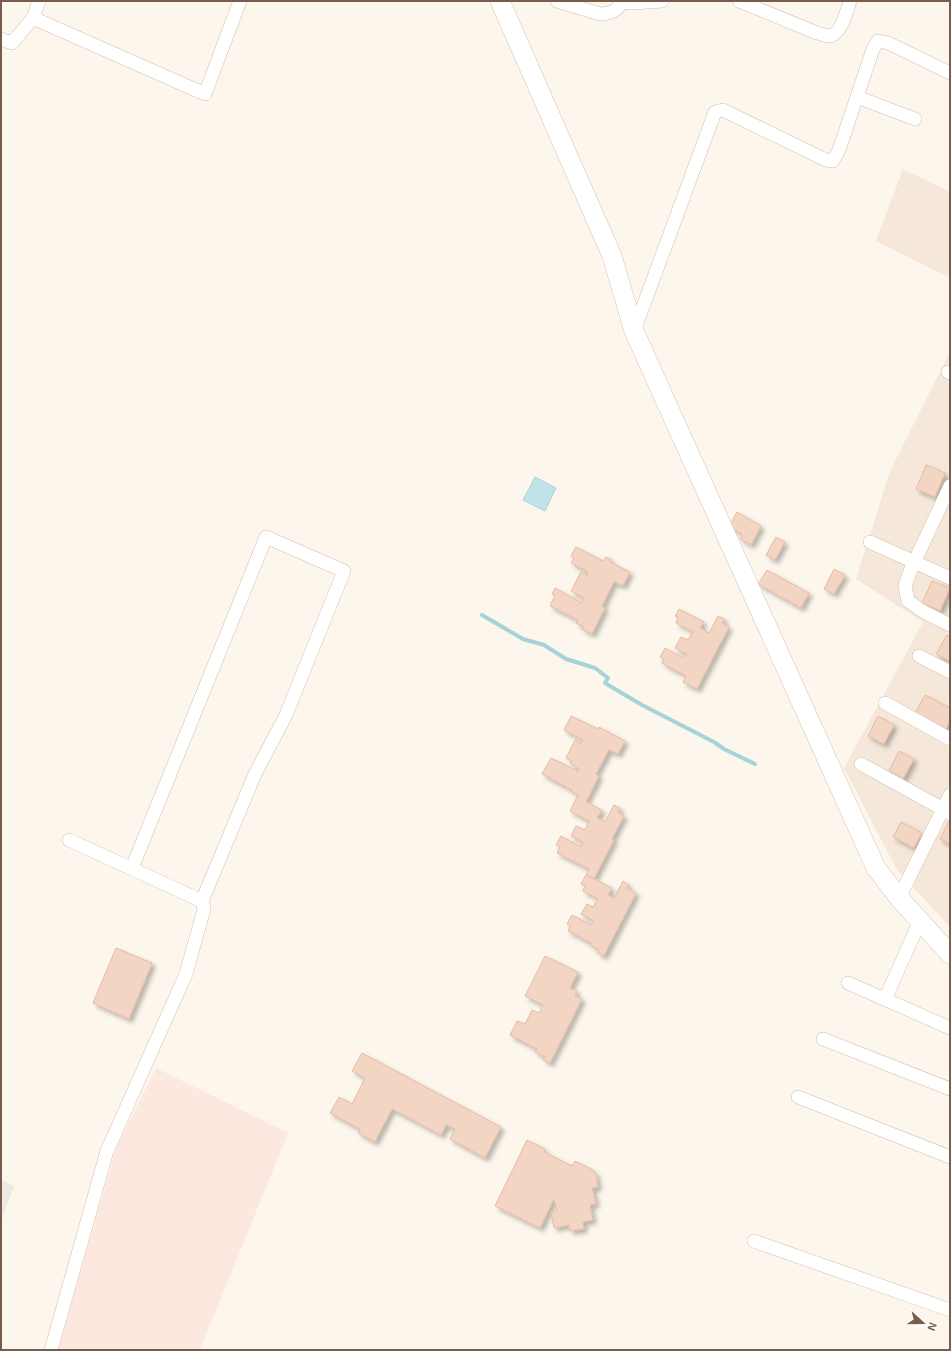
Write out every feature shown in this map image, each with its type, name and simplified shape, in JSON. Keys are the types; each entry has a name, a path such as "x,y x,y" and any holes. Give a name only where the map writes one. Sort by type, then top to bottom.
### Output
{"main road":[{"path":"500,1 612,256 634,331 876,868 899,898 950,954"}],"street":[{"path":"1,39 12,43 32,18 39,1"},
{"path":"32,18 205,94 240,1"},
{"path":"557,1 600,14 615,11 621,5 622,1 632,3 662,1"},
{"path":"739,1 817,33 828,36 834,35 838,30 850,1"},
{"path":"634,331 715,112 723,110 826,160 833,161 840,150 873,50 878,41 888,43 950,72"},
{"path":"857,97 915,120"},
{"path":"950,486 914,562 905,586 908,601 924,612 950,626"},
{"path":"51,1350 107,1151 186,974 204,909 202,901 255,774 286,714 344,571 266,537 132,868"},
{"path":"870,542 950,578"},
{"path":"919,656 950,672"},
{"path":"885,703 950,739"},
{"path":"861,764 946,811"},
{"path":"899,898 946,811 950,795"},
{"path":"69,840 202,901"},
{"path":"885,999 920,921"},
{"path":"848,982 950,1028"},
{"path":"823,1039 950,1089"},
{"path":"798,1097 950,1157"},
{"path":"754,1241 950,1310"}],"shaded area":[{"path":"903,169 950,192 950,278 876,241"},
{"path":"950,352 950,927 897,870 844,768 923,622 856,579 890,471"},
{"path":"156,1068 288,1133 200,1350 58,1350 117,1146"},
{"path":"1,1180 14,1186 1,1222"}],"water":[{"path":"535,477 556,488 545,511 523,500"}],"building":[{"path":"926,465 945,473 935,497 916,489"},
{"path":"737,512 761,526 751,545 740,539 742,534 729,527"},
{"path":"776,537 785,542 775,560 766,555"},
{"path":"576,547 603,561 606,557 611,559 610,562 630,572 623,586 614,582 602,606 605,608 592,634 582,629 583,626 576,623 578,620 550,606 555,595 552,594 555,588 582,603 584,598 571,591 581,572 587,575 588,572 571,563 574,558 571,556"},
{"path":"834,569 845,575 834,594 824,589"},
{"path":"767,570 809,593 801,608 758,584"},
{"path":"932,581 950,588 940,611 922,603"},
{"path":"679,609 704,622 700,628 709,633 718,616 725,619 722,623 729,627 697,689 683,682 686,676 662,663 664,659 660,657 665,648 684,658 687,654 675,648 681,637 688,640 693,632 676,623 678,618 675,616"},
{"path":"947,635 950,637 950,661 936,654"},
{"path":"925,695 950,708 950,721 945,731 914,715"},
{"path":"571,716 598,729 599,727 625,741 618,754 609,750 596,774 599,776 586,802 602,810 597,818 605,822 614,805 620,808 618,812 624,816 612,839 614,840 594,879 586,875 589,869 557,853 560,847 556,845 561,836 581,847 583,842 571,836 576,826 585,830 589,821 570,811 578,795 571,791 572,790 542,774 551,758 578,771 579,769 571,764 572,762 566,758 575,740 581,743 583,740 564,730"},
{"path":"878,716 894,725 884,744 868,736"},
{"path":"899,751 914,759 903,779 889,771"},
{"path":"950,821 950,844 940,839"},
{"path":"901,822 922,833 914,848 893,837"},
{"path":"586,875 612,888 608,895 614,898 623,881 629,885 627,888 636,893 604,956 597,953 599,950 590,945 591,943 568,931 570,925 567,924 572,915 591,925 594,921 581,914 587,904 593,907 598,899 583,891 585,886 581,884"},
{"path":"116,948 152,963 129,1019 93,1003"},
{"path":"545,956 578,972 570,988 577,991 575,996 582,999 550,1063 543,1060 545,1057 535,1052 537,1049 510,1035 517,1021 525,1024 532,1010 539,1013 543,1005 525,996"},
{"path":"362,1053 501,1127 485,1158 450,1139 455,1129 446,1125 441,1135 392,1109 375,1142 358,1133 360,1129 330,1113 339,1097 352,1104 365,1078 352,1071"},
{"path":"527,1140 545,1149 544,1152 572,1166 575,1161 591,1169 596,1174 598,1187 592,1188 596,1204 590,1205 593,1220 583,1222 584,1229 570,1231 569,1225 554,1228 551,1213 557,1212 554,1199 540,1228 495,1206"}],"waterway":[{"path":"482,615 523,639 544,645 566,659 595,668 608,678 605,683 642,705 755,764"}]}
